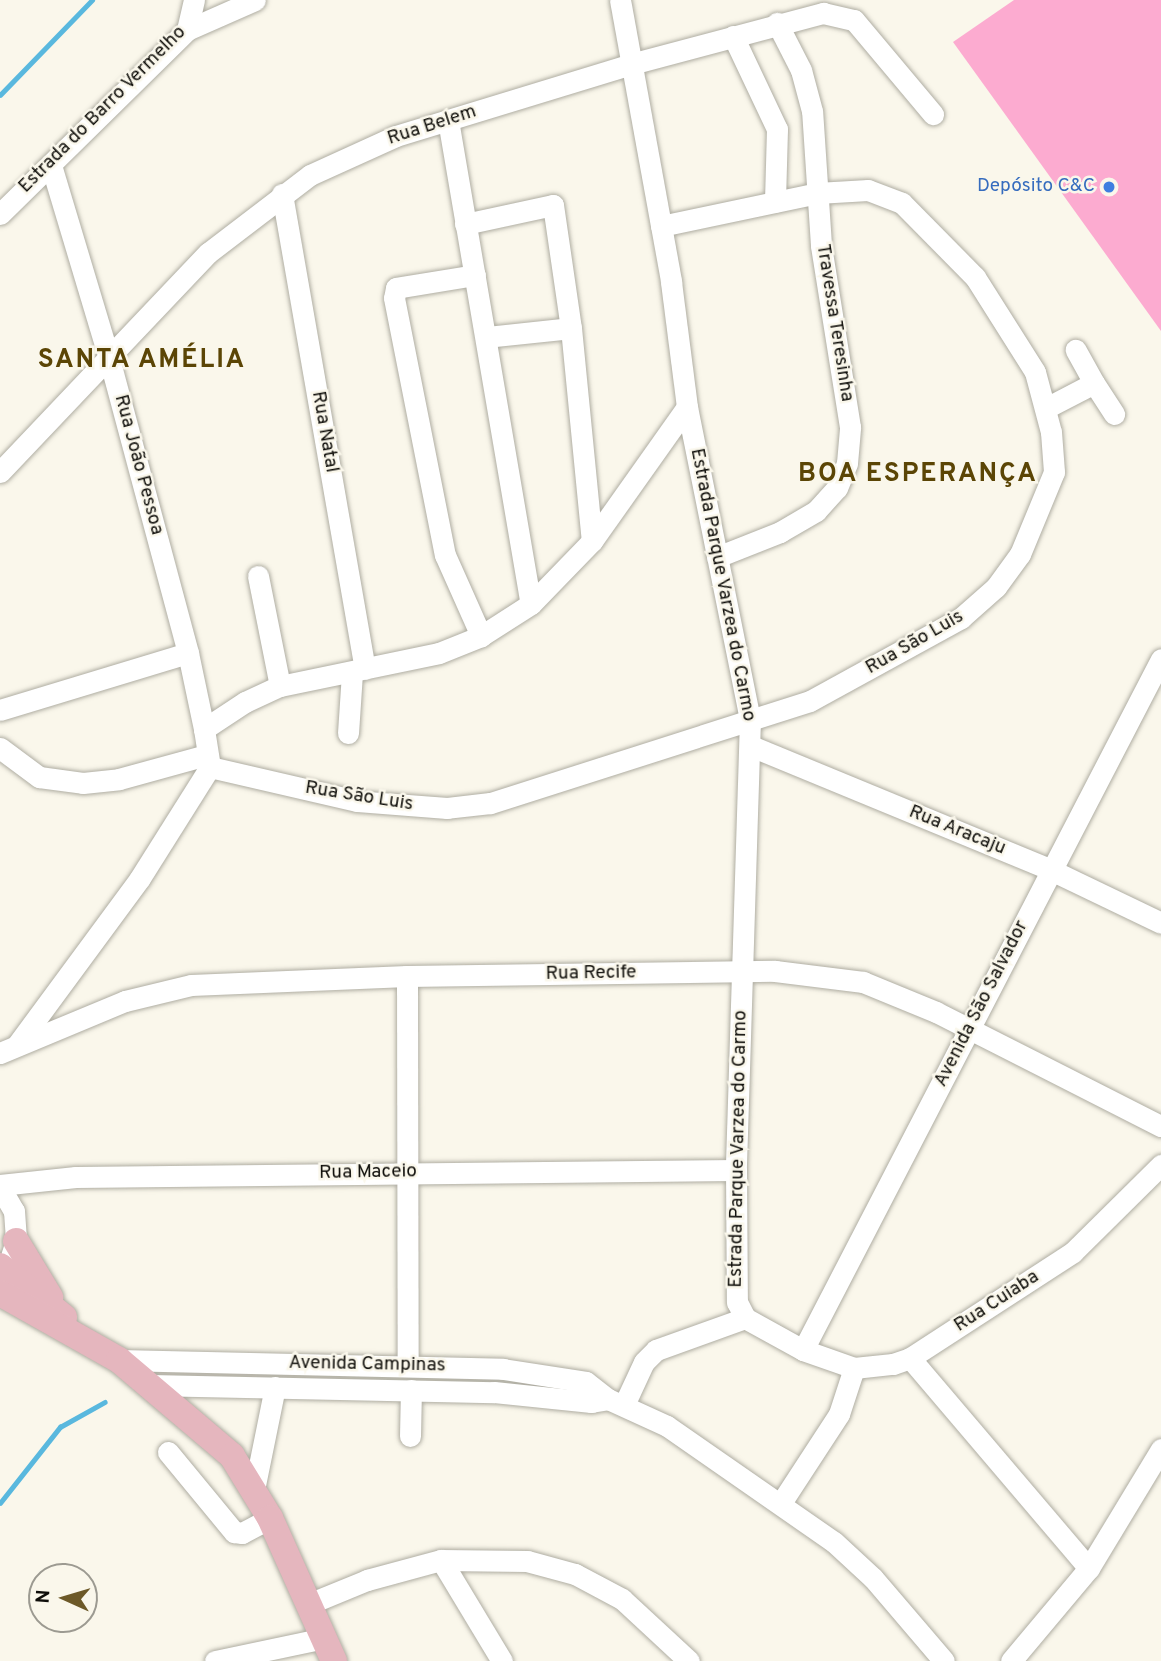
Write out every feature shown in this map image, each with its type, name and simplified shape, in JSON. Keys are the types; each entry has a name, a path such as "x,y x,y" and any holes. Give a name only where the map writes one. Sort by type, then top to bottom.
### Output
{"main road":[{"path":"16,1241 55,1308 89,1344"},
{"path":"2,1277 55,1308"},
{"path":"2,1277 89,1344 119,1360 232,1456 270,1518 311,1603 329,1649"}],"street":[{"name":"Estrada do Barro Vermelho","path":"0,214 187,30 194,0"},
{"path":"187,30 256,0"},
{"name":"Estrada Parque Varzea do Carmo","path":"621,0 661,226 687,407 750,719 734,1284 745,1318"},
{"name":"Rua Belem","path":"0,472 208,253 282,194 340,159 448,120 631,64 777,23 823,13 854,20 933,114"},
{"name":"Travessa Teresinha","path":"717,557 780,532 816,511 837,488 847,463 850,427 817,193 811,111 801,70 777,23"},
{"path":"733,36 777,130 775,202"},
{"path":"448,120 531,604"},
{"name":"Rua João Pessoa","path":"51,165 109,358 188,653 209,761"},
{"name":"Rua São Luis","path":"209,761 357,800 447,808 490,803 594,774 750,719 810,701 921,643 961,618 996,587 1020,554 1054,472 1046,408 1035,372 975,277 902,203 868,190 817,193 661,226"},
{"name":"Rua Natal","path":"282,194 358,671 348,733"},
{"path":"466,224 553,205 571,328 592,541"},
{"path":"475,275 396,288 394,298 445,555 481,636"},
{"path":"486,337 571,328"},
{"path":"1076,350 1114,414"},
{"path":"1046,408 1094,383"},
{"path":"204,729 223,713 280,686 439,653 481,636 531,604 592,541 687,407"},
{"path":"258,576 280,686"},
{"path":"0,709 188,653"},
{"name":"Avenida São Salvador","path":"803,1350 971,1030 1049,869 1161,659"},
{"name":"Rua Aracaju","path":"751,746 1049,869 1161,923"},
{"path":"0,748 39,777 83,783 119,779 209,761"},
{"path":"8,1049 140,878 209,761"},
{"name":"Rua Recife","path":"8,1049 164,988 408,976 742,972 820,974 863,982 971,1030 1161,1126"},
{"path":"408,976 405,1172 408,1365"},
{"name":"Rua Cuiaba","path":"803,1350 854,1368 910,1358 1073,1252 1161,1165"},
{"name":"Rua Maceio","path":"0,1186 76,1177 736,1170"},
{"path":"0,1186 14,1211 16,1241 2,1277"},
{"path":"616,1402 644,1362 656,1350 745,1318 803,1350"},
{"path":"910,1358 1089,1568"},
{"name":"Avenida Campinas","path":"119,1360 408,1365 561,1375 586,1382 616,1402 667,1426 781,1503"},
{"path":"854,1368 839,1414 781,1503 853,1558 944,1661"},
{"name":"Avenida Campinas","path":"150,1385 411,1390 616,1402"},
{"path":"254,1490 275,1387"},
{"path":"410,1436 411,1390"},
{"path":"1011,1661 1089,1568 1161,1449"},
{"path":"168,1451 234,1532 242,1532 270,1518"},
{"path":"311,1603 367,1580 441,1560 527,1562 575,1574 622,1599 689,1661"},
{"path":"441,1560 502,1661"},
{"path":"215,1661 329,1649"}],"building":[{"name":"Depósito C&C","path":"1014,0 1161,0 1161,331 953,42"}],"waterway":[{"path":"0,95 92,0"},
{"path":"0,1503 60,1427 105,1402"}],"place":[{"name":"Depósito C&C","path":"1109,187"}],"district":[{"name":"SANTA AMÉLIA","path":"142,361"},
{"name":"BOA ESPERANÇA","path":"918,475"}]}
